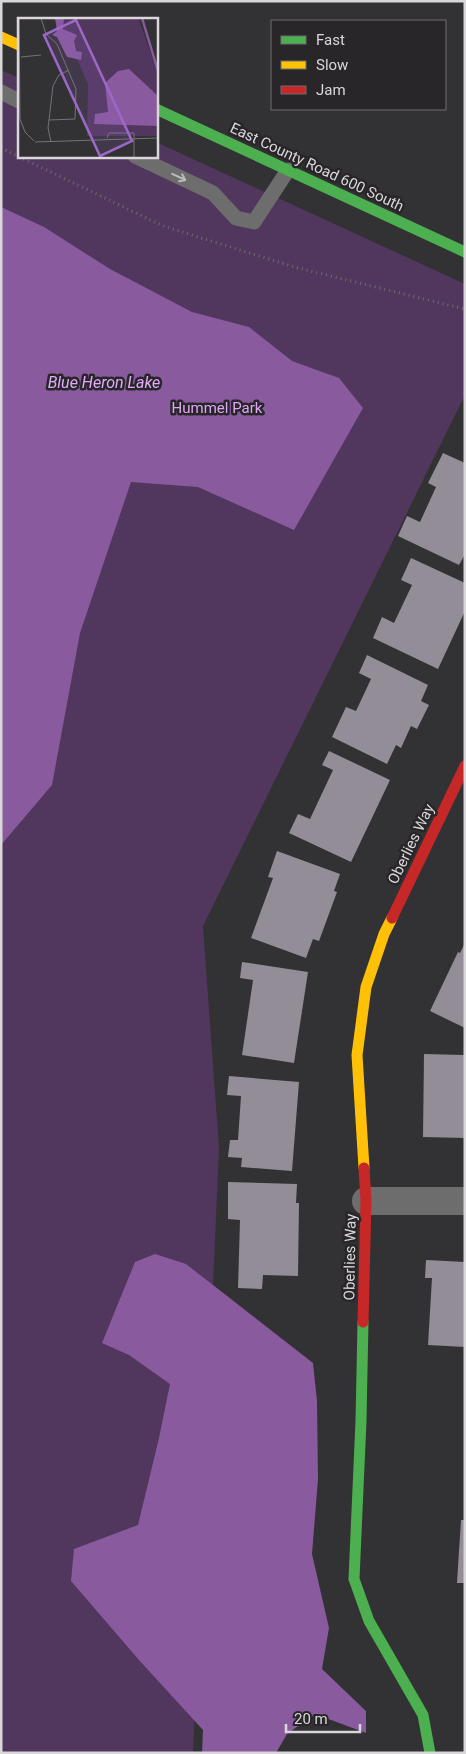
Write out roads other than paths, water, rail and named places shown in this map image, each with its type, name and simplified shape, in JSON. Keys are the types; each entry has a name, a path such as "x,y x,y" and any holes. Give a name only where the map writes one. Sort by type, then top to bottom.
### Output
{"street":[{"path":"1,37 18,45"},
{"name":"East County Road 600 South","path":"158,110 465,252"},
{"name":"Oberlies Way","path":"430,1753 422,1715 368,1621 354,1580 361,1421 366,1201 357,1056 366,987 384,934 465,766"},
{"path":"366,1201 465,1201"}],"lane":[{"path":"1,92 18,100"},
{"path":"139,158 212,193 236,218 254,222 288,170"}],"water":[{"name":"Blue Heron Lake","path":"1,207 44,227 110,269 192,312 249,327 292,361 339,378 363,408 294,530 198,487 131,482 80,633 52,785 1,845"},
{"path":"155,1254 186,1264 313,1363 317,1401 318,1479 312,1554 329,1628 322,1669 366,1711 366,1733 315,1714 287,1734 276,1753 202,1753 203,1730 71,1581 74,1549 138,1525 170,1384 129,1355 102,1343 135,1262"}],"park label":[{"name":"Hummel Park","path":"217,408"}]}
